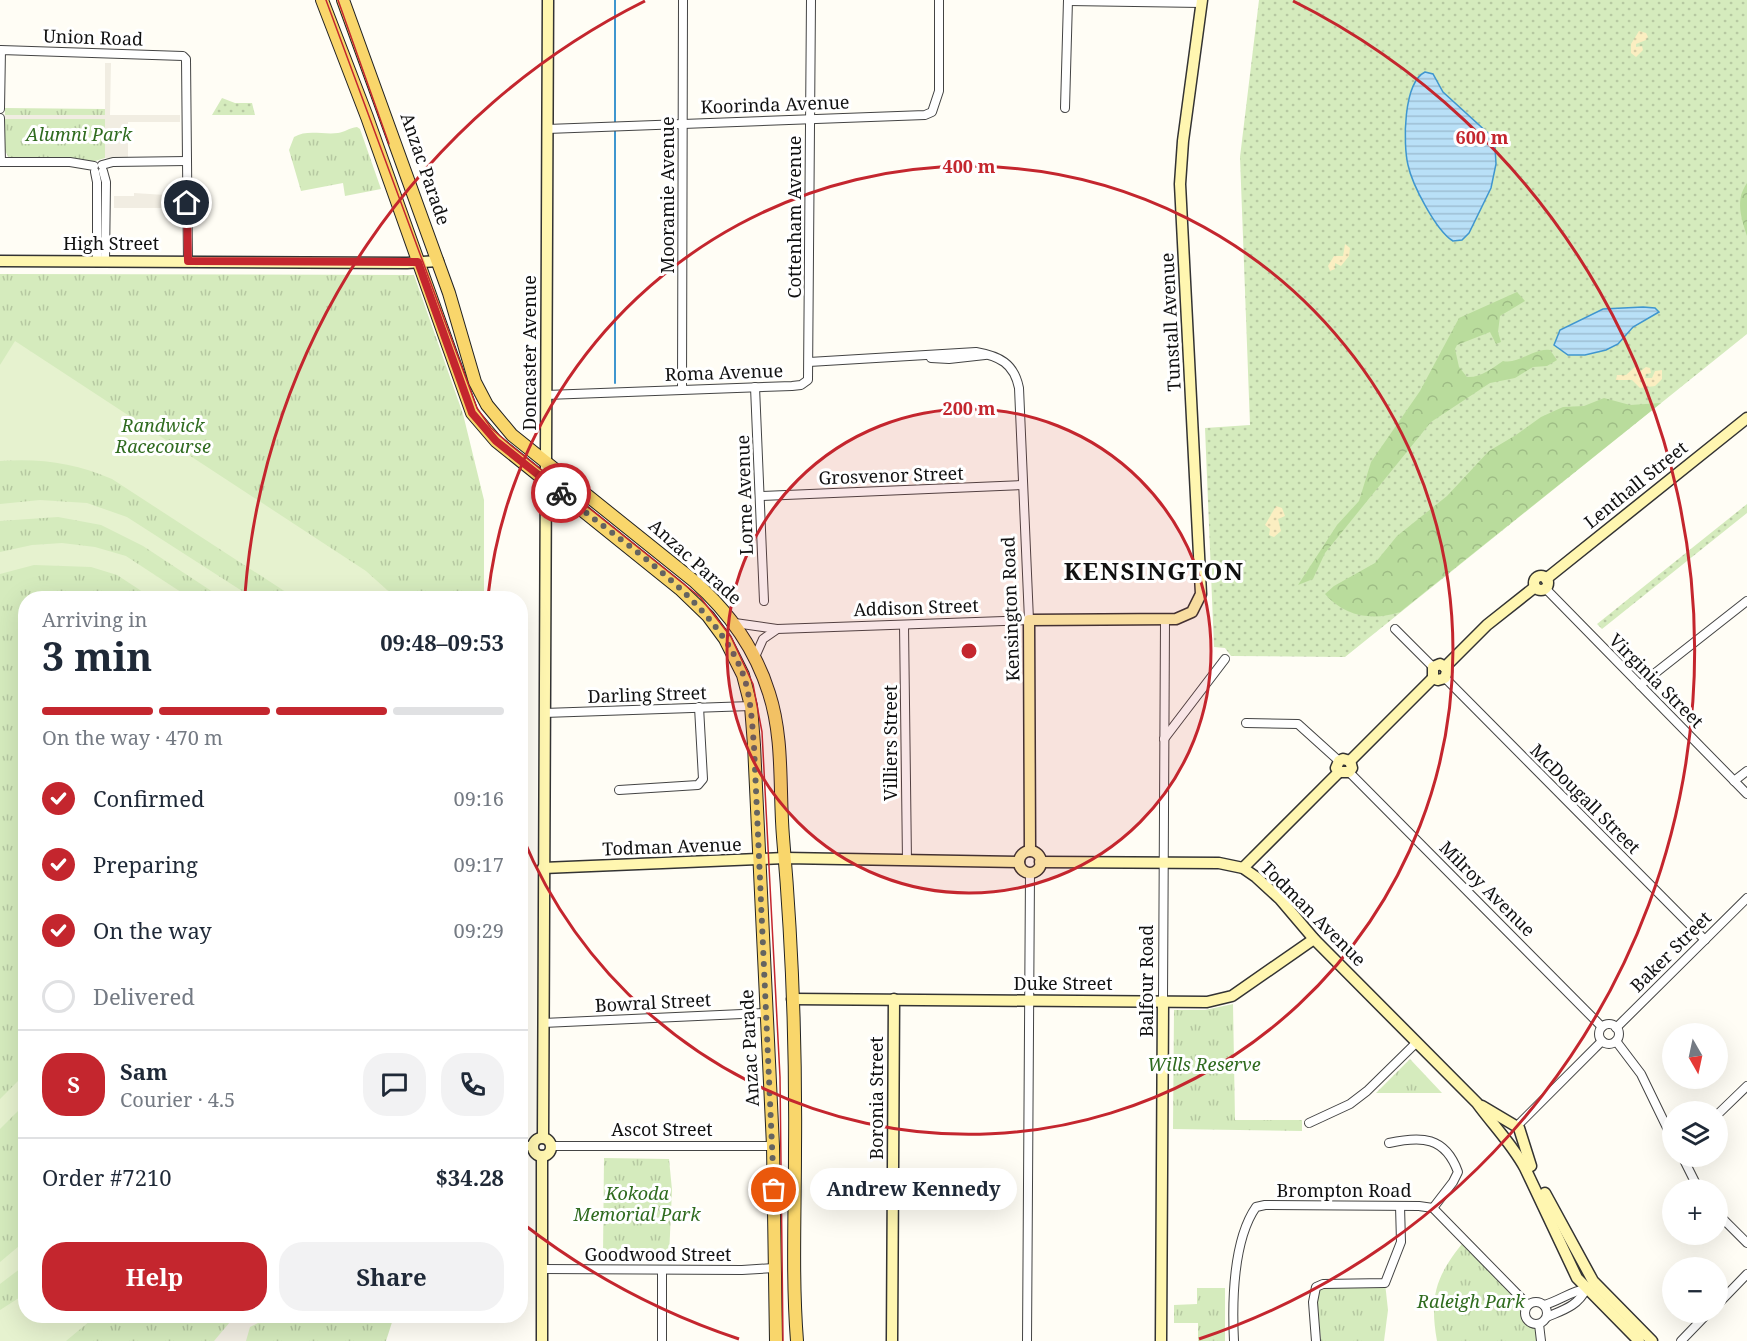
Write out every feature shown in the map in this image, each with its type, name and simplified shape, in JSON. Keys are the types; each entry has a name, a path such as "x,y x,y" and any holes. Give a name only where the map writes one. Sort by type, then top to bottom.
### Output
{"main road":[{"name":"Anzac Parade","path":"321,0 353,78 472,413 496,441 680,589 708,616 725,639 737,662 751,706 765,1013 774,1146 776,1341"},
{"name":"Anzac Parade","path":"343,0 438,261 483,399 512,435 700,585 735,623 755,658 769,693 777,726 792,999 795,1149 793,1249 797,1341"}],"street":[{"name":"Doncaster Avenue","path":"547,1142 543,1023 543,868 548,0"},
{"name":"Mooramie Avenue","path":"682,389 683,0"},
{"name":"Cottenham Avenue","path":"809,362 811,0"},
{"name":"Koorinda Avenue","path":"547,129 916,116 932,112 939,91 939,0"},
{"path":"1065,108 1068,0 1202,2"},
{"name":"Tunstall Avenue","path":"1164,621 1192,612 1198,604 1202,584 1180,184 1183,141 1202,2"},
{"path":"0,109 1,50"},
{"name":"Union Road","path":"1,50 183,56 186,59 187,161"},
{"path":"0,117 1,162 70,162 98,169 113,162 187,161 188,261"},
{"path":"98,169 101,261"},
{"name":"High Street","path":"0,261 438,261"},
{"name":"Roma Avenue","path":"546,395 801,385 808,380 809,362 920,356 949,359 989,354 1000,358 1012,367"},
{"name":"Kensington Road","path":"1012,367 1019,388 1029,620 1030,851"},
{"name":"Lorne Avenue","path":"755,387 764,601"},
{"name":"Lenthall Street","path":"1243,868 1487,625 1542,584 1747,418"},
{"name":"Grosvenor Street","path":"760,496 1023,485"},
{"name":"Virginia Street","path":"1542,584 1747,794"},
{"path":"1640,685 1747,600"},
{"name":"Addison Street","path":"735,623 777,630 1029,620 1164,621"},
{"name":"Balfour Road","path":"1161,1341 1164,621"},
{"name":"Villiers Street","path":"904,625 907,861"},
{"name":"McDougall Street","path":"1395,629 1705,940"},
{"path":"755,658 763,639 777,630"},
{"path":"1164,739 1225,659"},
{"name":"Darling Street","path":"544,713 751,706"},
{"path":"619,790 698,785 703,779 699,707"},
{"name":"Milroy Avenue","path":"1246,723 1298,723 1602,1028"},
{"path":"1734,781 1747,771"},
{"path":"1030,851 1036,854 1041,862 1036,871 1030,873 1024,871 1019,862 1024,853 1030,851"},
{"name":"Todman Avenue","path":"543,868 785,858 1019,862"},
{"name":"Todman Avenue","path":"1041,862 1219,863 1243,868 1280,899 1314,939 1497,1126 1525,1168 1573,1271 1586,1289 1639,1341"},
{"path":"1027,1341 1030,873"},
{"name":"Baker Street","path":"1616,1028 1747,898"},
{"name":"Duke Street","path":"792,999 1207,1002 1232,996 1314,939"},
{"name":"Boronia Street","path":"892,1341 894,999"},
{"name":"Bowral Street","path":"543,1023 765,1013"},
{"path":"1608,1025 1616,1028 1618,1036 1616,1041 1610,1044 1602,1041 1599,1036 1602,1028 1608,1025"},
{"path":"1516,1127 1504,1126 1503,1138 1516,1141 1516,1127 1602,1041"},
{"path":"1616,1041 1641,1074 1662,1117"},
{"path":"1309,1123 1334,1113 1367,1091 1417,1042"},
{"path":"1728,1104 1747,1086"},
{"name":"Todman Avenue","path":"1477,1103 1516,1127"},
{"path":"1516,1127 1528,1159 1577,1255 1593,1281 1652,1341"},
{"path":"1389,1143 1407,1139 1428,1139 1440,1146 1456,1166 1458,1172 1453,1182 1433,1208"},
{"path":"536,1141 547,1142 548,1154 542,1156 537,1154 534,1146 536,1141"},
{"name":"Ascot Street","path":"547,1142 774,1146"},
{"path":"528,1146 534,1146"},
{"path":"542,1156 542,1341"},
{"path":"1316,1341 1313,1302 1316,1287 1323,1284 1385,1283 1401,1242 1400,1206"},
{"name":"Brompton Road","path":"1234,1341 1233,1314 1238,1262 1251,1215 1256,1208 1400,1206 1433,1208 1528,1305"},
{"path":"1728,1224 1747,1243"},
{"path":"1539,1324 1547,1317 1571,1307 1582,1299 1587,1281 1579,1266 1577,1255"},
{"name":"Goodwood Street","path":"542,1269 774,1268"},
{"path":"662,1270 662,1341"},
{"path":"1728,1294 1747,1274"},
{"path":"1539,1324 1527,1320 1525,1313 1528,1305 1536,1302 1544,1305 1562,1300 1576,1290 1586,1289 1596,1292 1616,1306"},
{"path":"1544,1305 1547,1317"},
{"path":"1681,1341 1698,1323"},
{"path":"1539,1324 1541,1341"}],"green space":[{"path":"1259,0 1747,0 1747,334 1345,657 1231,656 1225,648 1214,647 1205,428 1250,425 1240,157"},
{"path":"222,98 235,103 252,103 255,115 212,115"},
{"name":"Alumni Park","path":"5,108 105,109 105,158 92,162 9,158 4,149"},
{"path":"357,127 360,129 381,189 345,196 343,183 301,191 289,150 294,137 310,133 338,133"},
{"path":"1747,183 1747,236 1740,202"},
{"name":"Randwick Racecourse","path":"0,274 414,275 463,414 484,500 484,591 18,591 18,1323 392,1323 386,1341 0,1341"},
{"path":"1517,292 1525,301 1500,316 1498,332 1501,342 1496,344 1490,332 1457,345 1455,349 1459,367 1467,377 1477,376 1503,361 1515,361 1544,350 1550,350 1557,360 1547,366 1533,367 1515,378 1490,383 1431,422 1325,553 1313,579 1298,585 1337,525 1359,501 1371,462 1420,391 1459,318"},
{"path":"15,341 366,571 388,591 284,591 112,479 71,465 29,460 0,461 0,365"},
{"path":"1604,398 1630,405 1661,403 1400,612 1380,616 1360,615 1341,608 1325,594 1334,586 1375,563 1397,536 1447,496 1489,451 1541,417 1563,407 1584,406"},
{"path":"40,500 87,503 127,517 242,591 211,591 143,546 101,525 58,517 0,521 0,504"},
{"path":"1747,504 1747,513 1602,629 1597,624"},
{"path":"62,543 95,547 126,556 179,591 141,591 117,575 91,567 34,565 0,574 0,552 32,545"},
{"name":"Wills Reserve","path":"1233,1004 1235,1120 1302,1120 1302,1131 1173,1129 1174,1010 1205,1010"},
{"path":"1410,1059 1442,1093 1376,1093"},
{"path":"18,1081 18,1111 0,1129 0,1099"},
{"name":"Kokoda Memorial Park","path":"604,1158 669,1159 672,1190 669,1256 603,1254"},
{"name":"Raleigh Park","path":"1465,1240 1528,1305 1525,1316 1532,1324 1539,1324 1541,1341 1437,1341 1434,1311 1437,1287 1447,1264"},
{"path":"18,1247 18,1270 0,1284 0,1262"},
{"path":"1385,1283 1388,1310 1384,1341 1321,1341 1316,1287"},
{"path":"1197,1288 1225,1288 1225,1341 1198,1341 1198,1323 1174,1323 1174,1305 1197,1304"},
{"path":"18,1298 18,1323 88,1323 66,1341 0,1341 0,1310"}],"sand":[{"path":"1639,31 1646,33 1648,37 1636,44 1636,47 1642,46 1643,50 1636,57 1631,53 1631,44"},
{"path":"1345,244 1350,248 1349,256 1341,266 1335,263 1335,269 1330,271 1328,266 1334,256 1343,256"},
{"path":"1636,366 1639,372 1646,367 1650,368 1651,373 1646,374 1645,378 1652,378 1655,371 1662,370 1662,379 1655,386 1640,388 1632,380 1616,380 1617,375 1626,375"},
{"path":"1276,506 1282,508 1285,516 1278,519 1281,531 1274,537 1269,535 1270,529 1265,525"}],"shaded area":[{"path":"105,63 111,63 110,115 180,115 180,122 128,122 128,158 105,158 105,119 5,119 5,115 105,115"},
{"path":"134,193 181,196 181,208 114,208 114,196 134,196"},
{"path":"229,1323 258,1323 250,1327 246,1341 214,1341"}],"water":[{"path":"1425,72 1433,74 1443,92 1490,135 1495,147 1496,164 1491,188 1469,233 1462,240 1453,241 1439,228 1420,195 1408,165 1405,143 1406,115 1412,88"},
{"path":"1655,308 1659,312 1633,327 1618,344 1606,350 1585,355 1568,355 1554,345 1560,330 1603,309"}],"waterway":[{"path":"615,0 615,383"}],"tram line":[{"path":"326,0 477,408 491,428 508,443 700,597 731,637 753,684 762,732 780,1077 783,1341"},
{"path":"338,0 389,144"}],"way so far":[{"path":"561,493 680,589 708,616 731,649 743,675 751,706 754,746 755,814 774,1146 774,1190"}],"place":[{"name":"Andrew Kennedy","path":"774,1190"}],"district":[{"name":"KENSINGTON","path":"1154,572"}],"route":[{"path":"187,203 188,261 418,262 464,396 472,413 488,434 561,493"}]}
